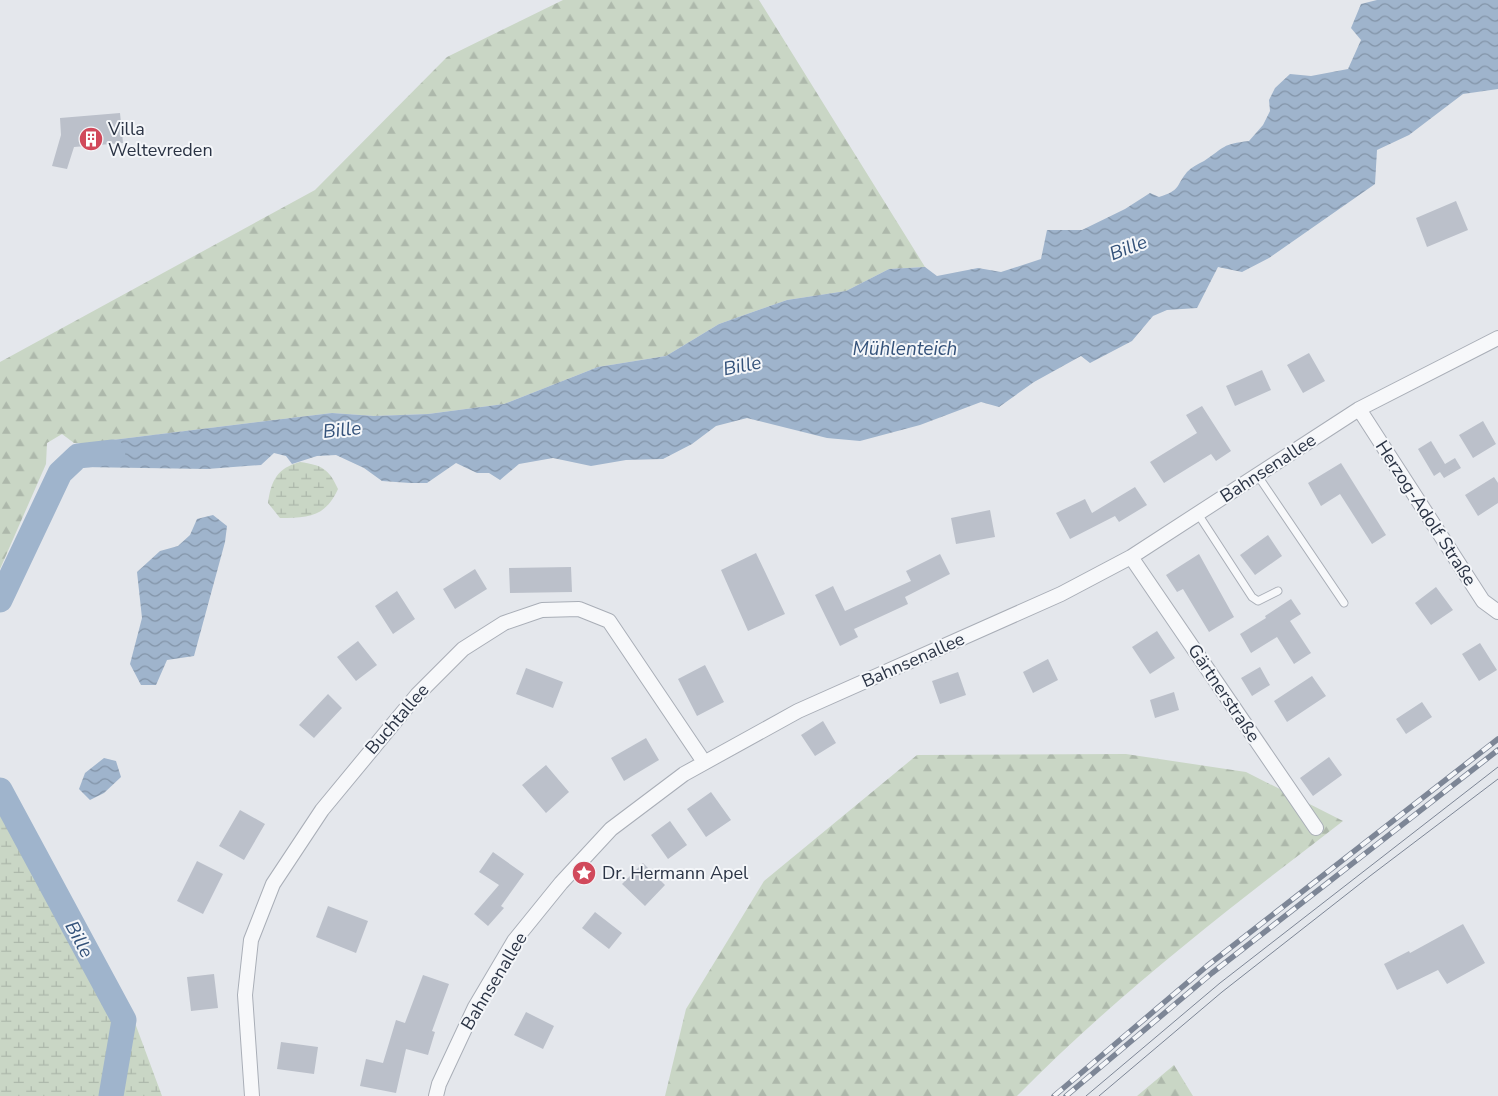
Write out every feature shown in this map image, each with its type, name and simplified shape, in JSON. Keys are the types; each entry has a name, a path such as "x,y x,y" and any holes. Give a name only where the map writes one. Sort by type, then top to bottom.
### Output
{"street":[{"name":"Bahnsenallee","path":"436,1096 475,1008 514,941 561,883 611,829 684,774 798,711 1061,594 1131,558 1359,409 1498,338"},
{"name":"Herzog-Adolf Straße","path":"1359,409 1483,601 1498,612"},
{"name":"Gärtnerstraße","path":"1131,558 1316,828"},
{"name":"Buchtallee","path":"252,1096 245,995 251,940 273,884 322,810 359,763 416,695 463,649 504,623 542,610 579,609 609,621 704,762"}],"lane":[{"path":"1258,476 1344,603"},
{"path":"1198,514 1252,597 1258,601 1262,600 1278,590"}],"green space":[{"path":"563,0 759,0 925,267 889,269 846,291 787,300 719,324 666,356 598,367 504,404 428,414 374,416 332,413 88,443 74,443 62,434 47,443 46,464 0,569 0,362 315,190 447,57"},
{"path":"300,462 324,469 328,472 338,489 328,505 315,514 280,518 268,503 273,482 276,476 286,468"},
{"path":"1126,754 1246,772 1343,821 1217,919 1134,987 1055,1058 1017,1096 665,1096 686,1009 764,881 917,755"},
{"path":"0,779 7,780 135,1023 162,1096 0,1096"},
{"path":"1174,1065 1193,1096 1137,1096"}],"water":[{"name":"Mühlenteich","path":"1377,0 1498,0 1498,89 1463,94 1409,135 1377,150 1375,184 1269,258 1242,272 1218,267 1197,308 1167,310 1153,316 1132,341 1090,363 1081,356 1034,382 999,407 981,402 920,425 860,441 827,438 747,418 716,426 692,444 663,459 626,460 591,466 553,458 519,464 500,480 489,473 477,473 456,463 427,483 382,481 364,468 336,455 317,456 292,464 286,456 274,453 261,465 207,469 81,467 78,456 88,443 332,413 374,416 428,414 504,404 598,367 666,356 719,324 787,300 846,291 889,269 925,267 937,276 978,268 1001,272 1041,259 1047,230 1082,230 1125,209 1150,193 1159,197 1166,195 1177,188 1189,170 1220,149 1234,143 1249,141 1263,125 1270,111 1269,100 1275,88 1290,74 1311,76 1348,69 1361,40 1351,28 1361,4"},
{"path":"213,515 227,526 225,542 194,656 167,660 156,685 141,685 130,664 142,618 137,572 160,551 178,546 190,535 197,519"},
{"path":"104,758 116,761 121,777 104,793 90,800 79,789 85,773"}],"building":[{"name":"Villa Weltevreden","path":"120,113 123,143 74,147 67,169 52,166 61,135 60,118"},
{"path":"1456,201 1468,230 1427,247 1416,218"},
{"path":"1309,353 1325,381 1303,393 1287,365"},
{"path":"1262,370 1271,390 1235,406 1226,386"},
{"path":"1202,406 1231,451 1216,461 1211,454 1164,483 1150,462 1197,433 1186,415"},
{"path":"1483,421 1496,444 1473,458 1459,435"},
{"path":"1431,441 1445,464 1455,458 1461,468 1444,478 1440,472 1434,476 1418,449"},
{"path":"1341,463 1386,535 1372,544 1340,494 1321,506 1308,483"},
{"path":"1494,477 1498,483 1498,503 1478,516 1465,495"},
{"path":"1135,487 1147,505 1119,522 1115,516 1070,539 1056,513 1085,499 1092,513"},
{"path":"990,510 995,537 956,544 951,518"},
{"path":"1268,535 1282,556 1255,575 1240,555"},
{"path":"756,553 785,614 748,631 721,570"},
{"path":"940,554 950,574 905,597 908,604 854,629 858,637 840,646 815,595 833,586 845,611 911,581 906,571"},
{"path":"1199,554 1234,617 1209,632 1183,589 1177,592 1166,575"},
{"path":"571,567 572,592 510,593 509,568"},
{"path":"475,569 487,589 455,609 443,589"},
{"path":"1436,587 1453,610 1431,625 1415,603"},
{"path":"397,591 415,619 393,634 375,606"},
{"path":"1291,599 1301,614 1290,621 1311,653 1294,664 1277,637 1251,653 1240,634 1266,618 1265,616"},
{"path":"1157,631 1175,658 1150,674 1132,647"},
{"path":"358,641 377,665 356,681 337,657"},
{"path":"1480,643 1497,670 1479,681 1462,654"},
{"path":"1048,659 1058,680 1033,693 1023,672"},
{"path":"705,665 724,702 697,716 678,679"},
{"path":"1260,667 1270,685 1252,696 1241,678"},
{"path":"526,668 563,682 553,708 516,694"},
{"path":"958,672 966,695 940,704 932,681"},
{"path":"1312,676 1326,696 1287,722 1274,701"},
{"path":"1174,692 1179,710 1155,718 1150,700"},
{"path":"328,694 342,708 314,738 299,725"},
{"path":"1422,702 1432,717 1406,734 1396,719"},
{"path":"823,721 836,743 815,756 801,735"},
{"path":"646,738 659,760 624,781 611,758"},
{"path":"1329,757 1342,775 1313,796 1300,778"},
{"path":"546,765 569,792 546,813 522,785"},
{"path":"711,792 731,820 706,837 687,809"},
{"path":"240,810 265,824 244,860 219,846"},
{"path":"670,821 687,845 668,859 651,835"},
{"path":"493,852 524,874 501,906 504,908 488,926 474,914 499,885 479,872"},
{"path":"197,861 223,874 203,914 177,901"},
{"path":"643,863 665,885 645,906 622,884"},
{"path":"328,906 368,921 356,953 316,937"},
{"path":"595,912 622,933 609,949 582,928"},
{"path":"1463,924 1485,963 1447,984 1438,970 1397,990 1384,964 1409,951 1410,953"},
{"path":"214,974 218,1008 191,1011 187,977"},
{"path":"423,975 449,984 432,1031 435,1032 428,1055 406,1049 396,1093 360,1086 366,1059 383,1063 396,1020 405,1023"},
{"path":"526,1012 554,1026 543,1049 514,1035"},
{"path":"281,1042 318,1047 314,1074 277,1069"}],"waterway":[{"name":"Bille","path":"0,600 60,473 78,456 113,452"},
{"name":"Bille","path":"0,790 124,1020 111,1096"}],"tram line":[{"path":"1086,1096 1220,983 1498,767"},
{"path":"1099,1096 1222,992 1498,779"}],"railway":[{"path":"1054,1096 1207,966 1498,739"},
{"path":"1066,1096 1212,973 1498,750"}],"place":[{"name":"Villa Weltevreden","path":"91,139"},
{"name":"Dr. Hermann Apel","path":"584,873"}]}
